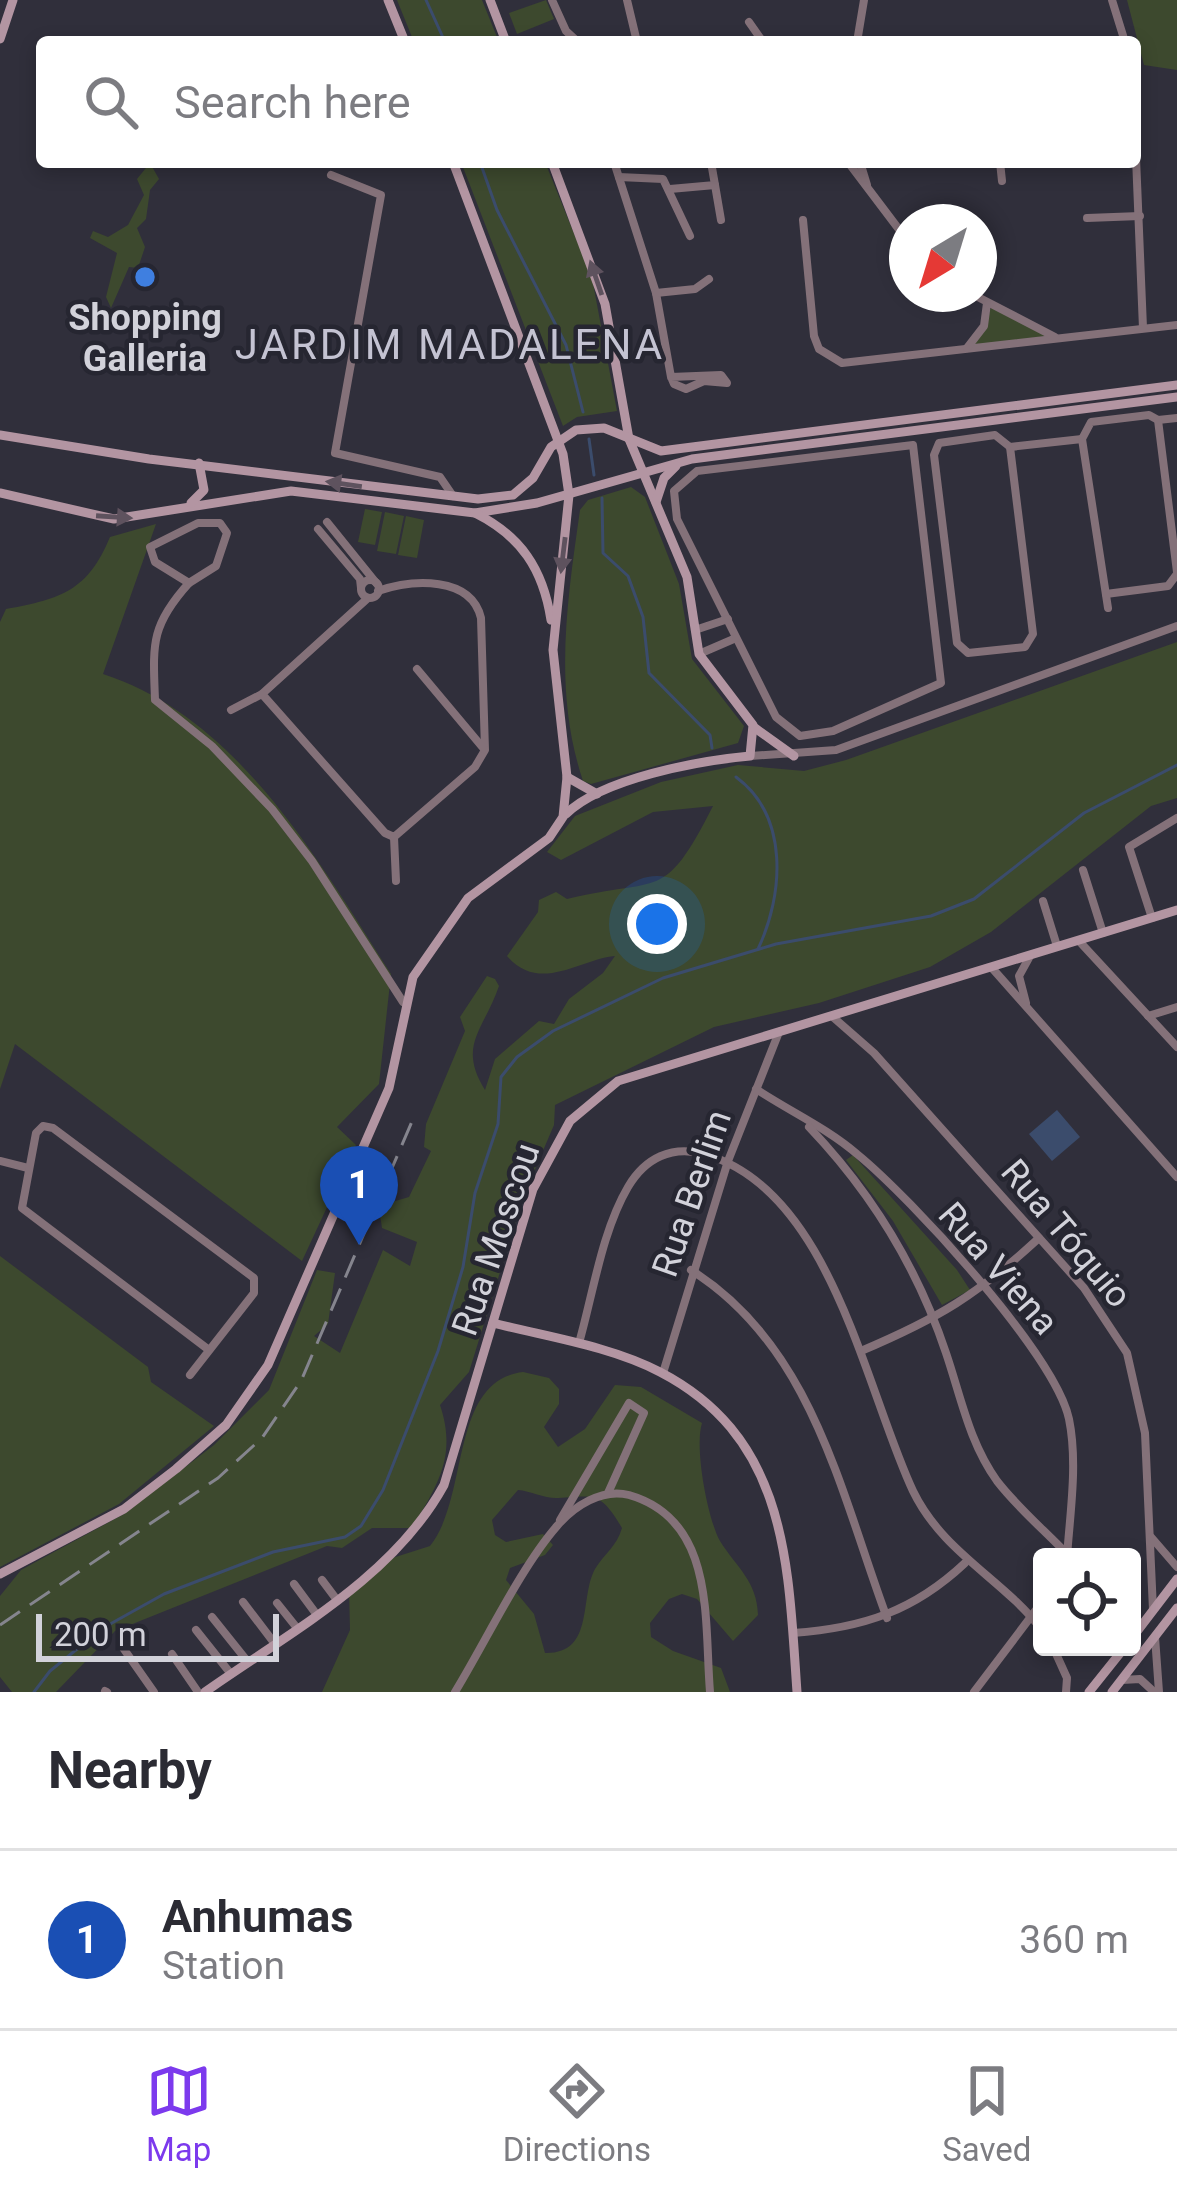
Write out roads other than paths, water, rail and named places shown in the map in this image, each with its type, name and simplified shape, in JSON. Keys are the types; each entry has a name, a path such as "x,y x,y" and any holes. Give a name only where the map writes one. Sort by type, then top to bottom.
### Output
{"street":[{"path":"0,39 13,0"},
{"path":"388,0 403,36"},
{"path":"490,0 504,36"},
{"path":"552,0 574,36"},
{"path":"627,0 636,36"},
{"path":"858,36 864,0"},
{"path":"1112,0 1123,36"},
{"path":"749,22 759,36"},
{"path":"455,168 559,439 569,495 553,632"},
{"path":"554,168 605,304 629,439 687,577 699,654 753,725 794,756"},
{"path":"616,168 656,292 671,377 686,389 704,381 728,383 722,374 671,377"},
{"path":"712,168 721,220"},
{"path":"852,168 889,217"},
{"path":"862,168 869,192"},
{"path":"1001,168 1002,181"},
{"path":"1137,168 1143,328"},
{"path":"331,175 381,196 335,453 440,477 454,497"},
{"path":"619,177 655,176 670,189 690,236"},
{"path":"670,189 715,185"},
{"path":"1087,218 1140,216"},
{"path":"803,220 814,336 830,358 859,363 1177,326"},
{"path":"656,292 695,289 709,278"},
{"path":"997,307 1056,338"},
{"path":"966,350 984,326 986,312"},
{"path":"0,435 420,494 513,495 532,478 559,439 590,428 648,450 681,450 1177,385"},
{"path":"0,493 115,519 292,491 475,513 569,495 680,462 910,428 1177,397"},
{"path":"1108,608 1082,439 1091,422 1149,415 1157,420 1177,418"},
{"path":"1106,594 1168,586 1177,573 1157,420"},
{"path":"910,428 914,445 944,667 941,683 821,736 800,736 780,723 677,518 671,503 679,482 697,471 914,445"},
{"path":"995,435 1010,447 1033,634 1024,647 968,653 957,643 935,448 995,435"},
{"path":"1010,447 1056,436 1082,439"},
{"path":"656,502 664,478 680,462"},
{"path":"191,505 204,490 200,463"},
{"path":"419,473 420,494"},
{"path":"191,505 198,523"},
{"path":"475,513 505,530 536,565 553,632 567,777 563,817"},
{"path":"327,522 378,588"},
{"path":"189,583 155,562 150,548 198,523 220,523 227,533 216,566 172,599 154,638 155,700 212,746 272,809 313,861 403,1003"},
{"path":"318,529 368,598"},
{"path":"361,588 367,581 378,588 451,586 475,598 481,617 485,750 476,767 394,837"},
{"path":"231,710 262,694 378,588"},
{"path":"695,630 728,619"},
{"path":"0,1574 124,1509 226,1425 257,1387 389,1088 403,1003 413,977 456,912 496,872 549,838 563,817 597,794 680,767 836,750 1177,626"},
{"path":"699,654 736,638"},
{"path":"417,669 485,750"},
{"path":"262,694 394,837 396,881"},
{"path":"749,756 753,725"},
{"path":"567,777 584,791 597,794"},
{"path":"1152,918 1129,847 1174,819 1177,834"},
{"path":"1083,870 1102,933"},
{"path":"1043,901 1057,946"},
{"name":"Rua Moscou","path":"202,1692 317,1615 421,1528 444,1485 533,1190 555,1142 581,1107 618,1081 1177,910"},
{"path":"1079,940 1177,1047"},
{"path":"1029,1010 1019,976 1030,955"},
{"path":"992,968 1177,1177"},
{"path":"1148,1016 1177,1007"},
{"name":"Rua Tóquio","path":"833,1018 874,1053 1108,1318 1136,1377 1154,1611"},
{"name":"Rua Berlim","path":"663,1373 728,1161 779,1032"},
{"name":"Rua Viena","path":"756,1089 833,1136 898,1192 1047,1366 1068,1415 1073,1447 1068,1548"},
{"path":"801,1119 881,1214 934,1320 977,1446 998,1481 1061,1548"},
{"path":"190,1375 254,1293 254,1278 53,1128 43,1126 36,1133 21,1201 26,1214 209,1350"},
{"path":"826,1145 833,1136"},
{"path":"839,1159 849,1148"},
{"path":"578,1345 621,1200 640,1170 663,1154 686,1149 728,1161 775,1201 805,1239 861,1351 914,1494 964,1562 1032,1617 974,1692"},
{"path":"0,1161 28,1168"},
{"path":"861,1351 934,1320 983,1290 1039,1238"},
{"path":"691,1270 751,1316 801,1384 887,1618"},
{"path":"493,1323 663,1373 713,1411 750,1451 782,1534 797,1692"},
{"path":"455,1692 629,1403 644,1413 608,1493"},
{"path":"556,1527 585,1502 608,1493 651,1503 691,1543 701,1567 710,1692"},
{"path":"1150,1536 1177,1567"},
{"path":"793,1633 887,1618 921,1600 964,1562"},
{"path":"1141,1627 1177,1579"},
{"path":"322,1580 337,1600"},
{"path":"294,1584 317,1615"},
{"path":"242,1602 275,1644"},
{"path":"277,1603 297,1628"},
{"path":"1112,1692 1177,1608"},
{"path":"212,1617 248,1662"},
{"path":"196,1630 231,1674"},
{"path":"1153,1640 1157,1692"},
{"path":"121,1645 154,1692"},
{"path":"172,1654 202,1692"},
{"path":"1057,1656 1067,1678 1066,1692"},
{"path":"1067,1678 1091,1689 1118,1656"},
{"path":"1121,1681 1140,1679 1157,1692"}],"water":[{"path":"1057,1110 1080,1137 1052,1161 1029,1134"}],"waterway":[{"path":"426,0 442,36"},
{"path":"482,168 497,210 566,345 583,412"},
{"path":"589,439 594,475"},
{"path":"602,498 603,553 628,576 643,617 649,673 710,735 712,748"},
{"path":"34,1692 50,1671 103,1628 164,1594 273,1552 345,1537 361,1526 383,1490 438,1351 463,1267 475,1193 498,1124 501,1077 517,1057 553,1031 663,978 776,944 931,916 974,899 1084,813 1177,765"},
{"path":"736,777 765,813 777,857 773,904 758,949"}],"railway":[{"path":"0,1625 218,1478 262,1438 301,1381 413,1119"}],"place":[{"name":"Shopping Galleria","path":"145,277"},
{"name":"Anhumas","path":"359,1245"}],"district":[{"name":"JARDIM MADALENA","path":"450,344"}]}
